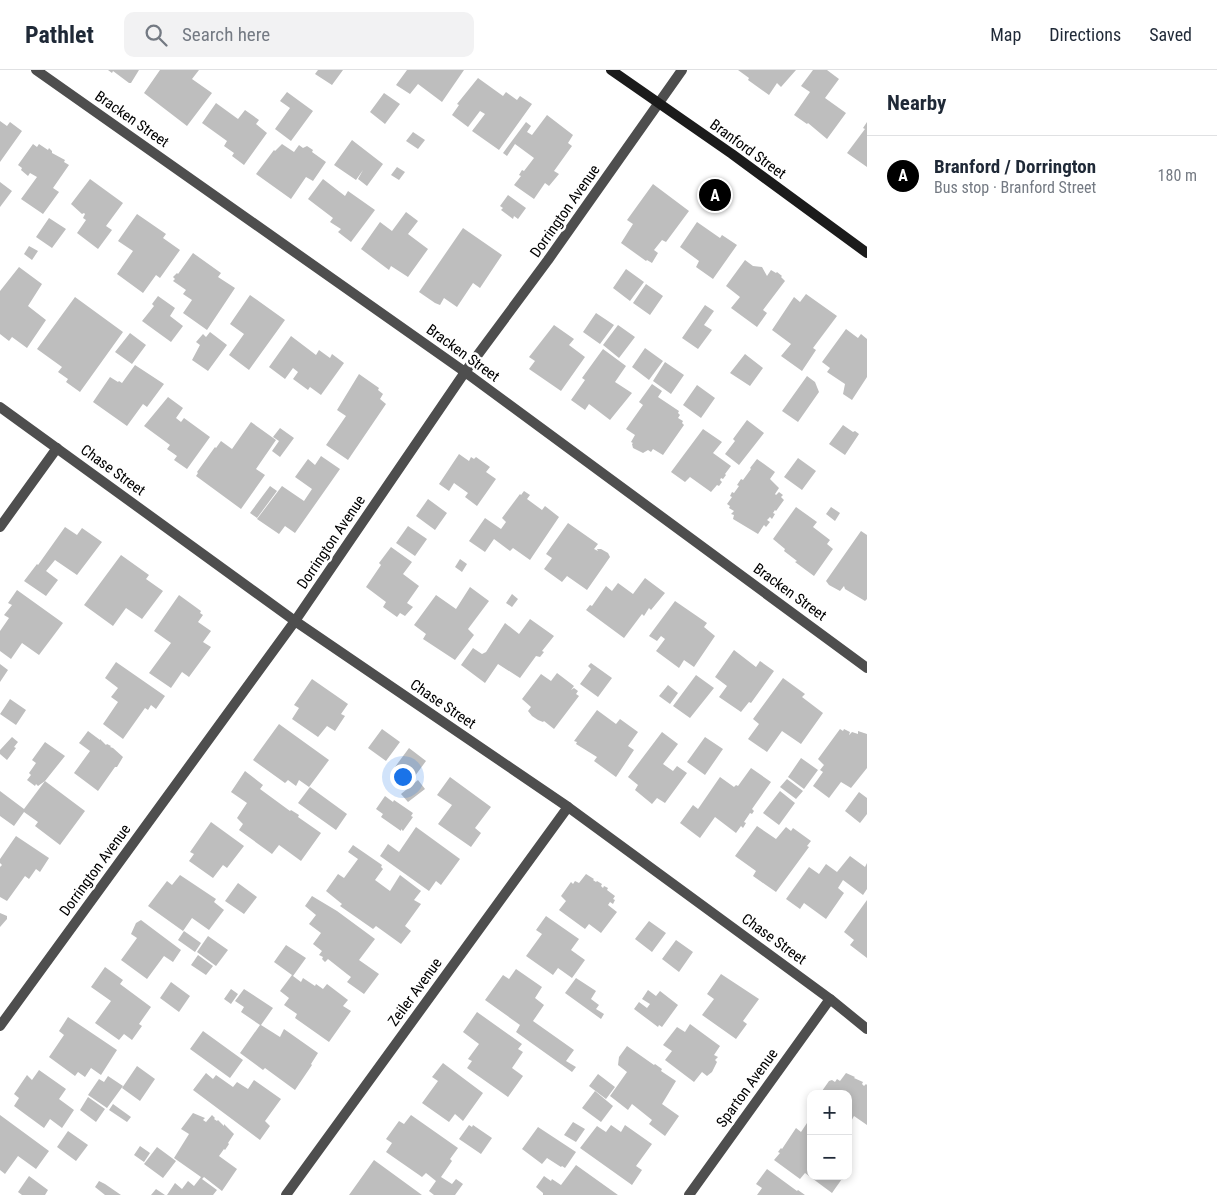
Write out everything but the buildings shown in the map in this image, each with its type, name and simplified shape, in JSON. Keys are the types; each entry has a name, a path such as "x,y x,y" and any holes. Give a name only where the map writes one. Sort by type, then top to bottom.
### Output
{"main road":[{"name":"Branford Street","path":"611,70 732,154 867,253"}],"street":[{"name":"Bracken Street","path":"36,70 466,372 867,668"},
{"name":"Dorrington Avenue","path":"0,1026 295,621 466,372 548,260 682,70"},
{"name":"Chase Street","path":"0,407 295,621 568,807 830,999 867,1030"},
{"path":"0,527 57,448"},
{"name":"Zeiler Avenue","path":"286,1195 568,807"},
{"name":"Sparton Avenue","path":"689,1195 830,999"}],"place":[{"name":"Branford / Dorrington","path":"715,195"}]}
